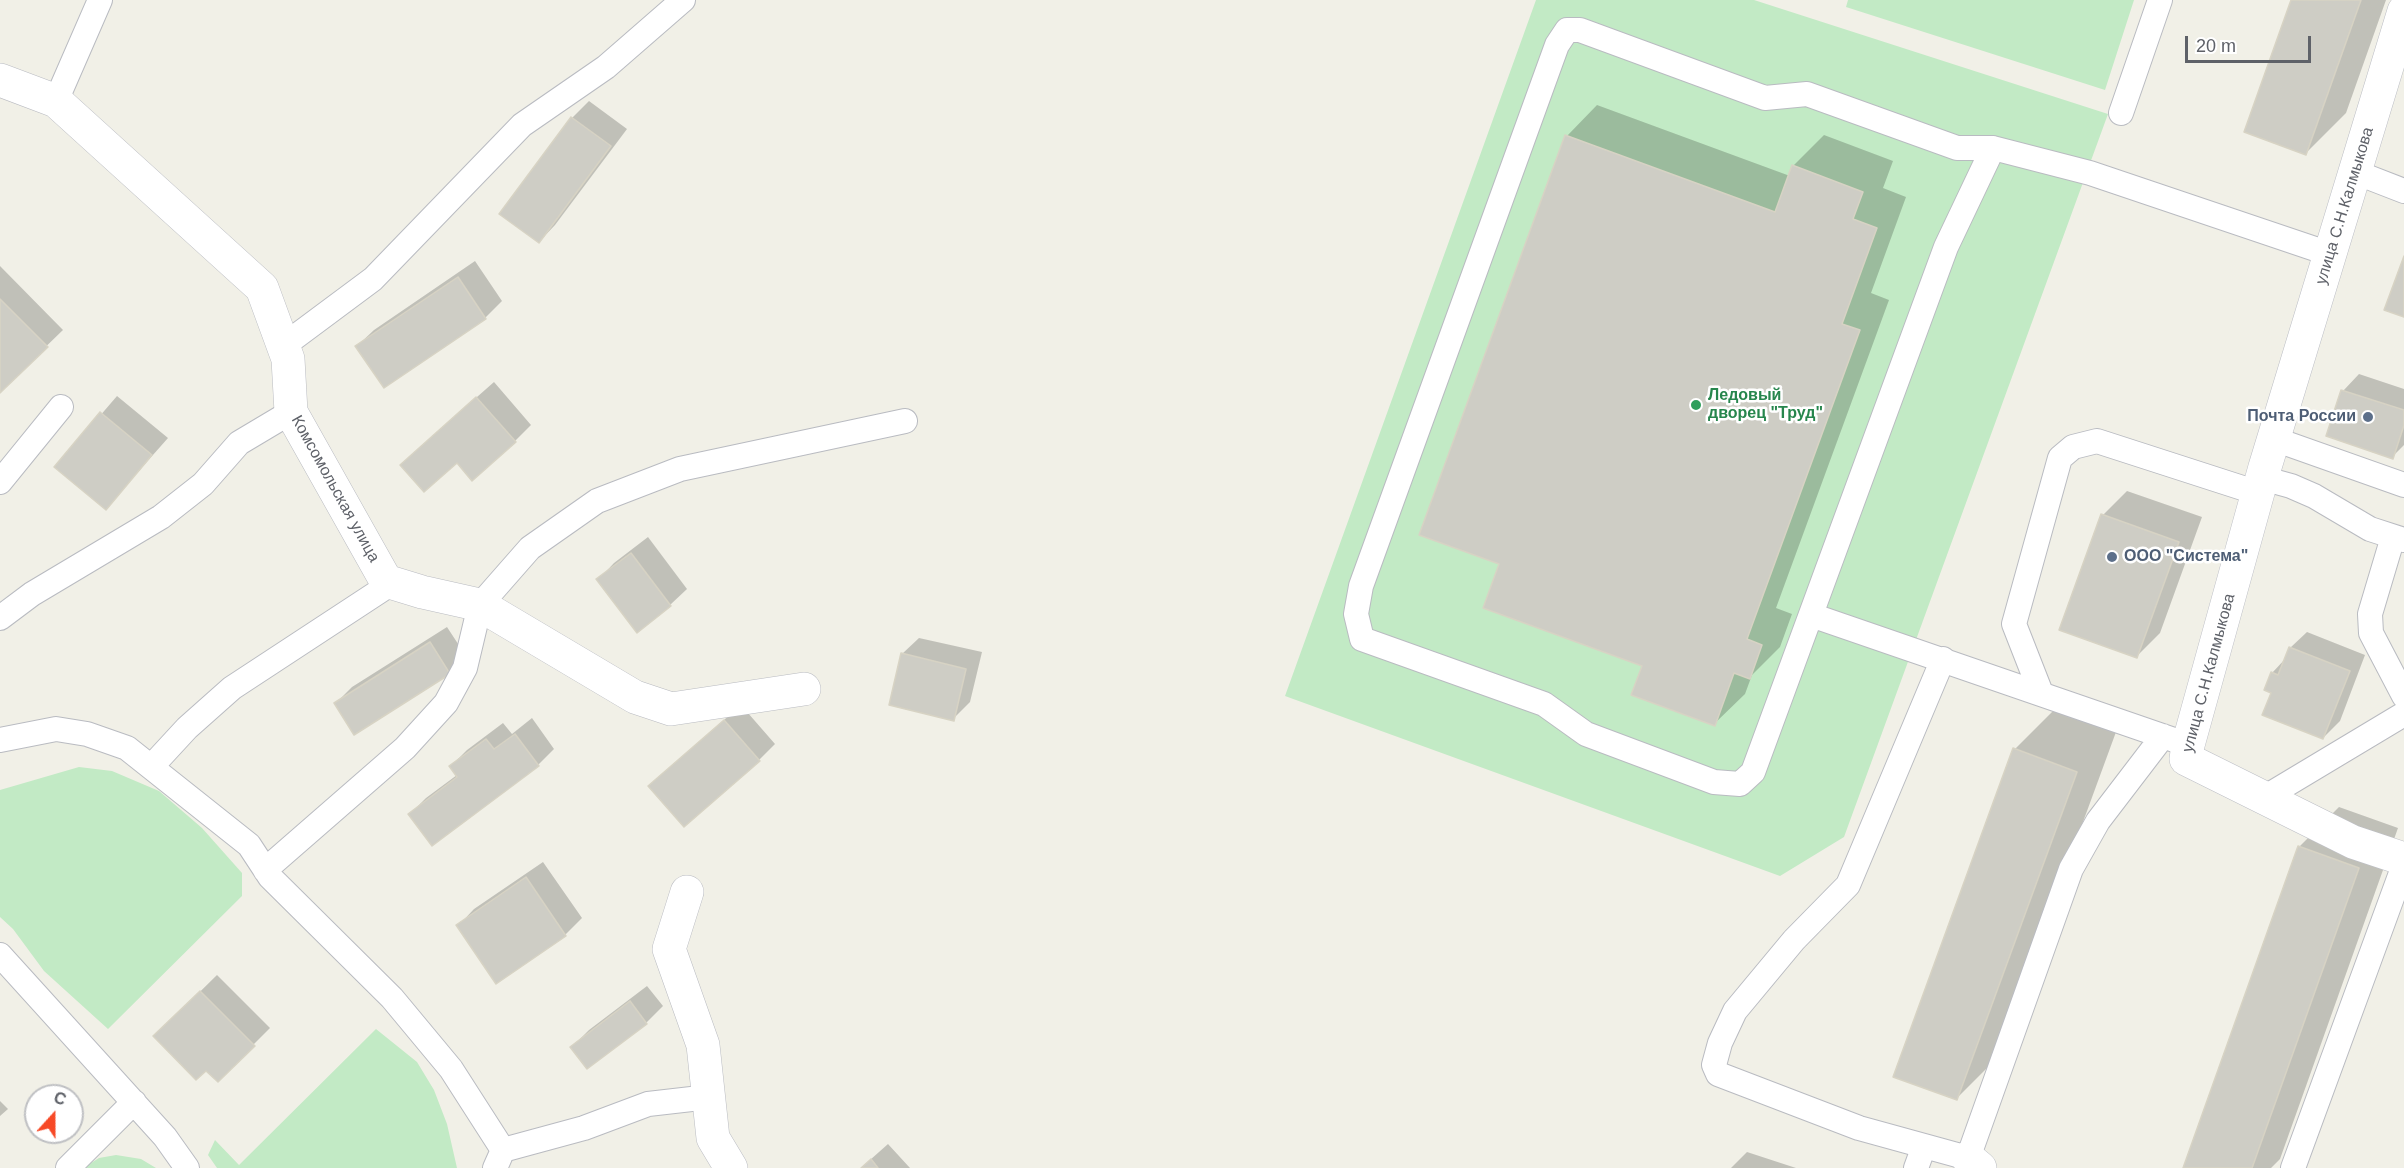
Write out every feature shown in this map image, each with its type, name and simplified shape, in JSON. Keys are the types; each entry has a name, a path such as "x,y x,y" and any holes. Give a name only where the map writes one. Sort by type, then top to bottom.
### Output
{"street":[{"name":"улица С.Н.Калмыкова","path":"2404,11 2260,485 2175,740 2186,759 2353,842 2404,859"},
{"name":"Комсомольская улица","path":"0,80 56,101 262,288 288,358 291,412 386,581 392,583"},
{"path":"392,583 480,605 636,697 671,709 804,689"},
{"path":"687,892 669,949 703,1045 713,1138 731,1168"}],"lane":[{"path":"56,101 100,0"},
{"path":"284,346 373,279 522,125 606,67 683,0"},
{"path":"2121,113 2160,0"},
{"path":"1993,148 1946,247 1754,772 1740,784 1714,782 1586,734 1544,704 1362,639 1356,614 1361,586 1557,45 1567,30 1580,30 1764,98 1807,94 1957,148 1993,148 2090,173 2330,254"},
{"path":"2355,172 2404,191"},
{"path":"0,482 61,407"},
{"path":"0,618 32,594 161,517 203,484 239,443 291,412"},
{"path":"265,870 405,748 446,704 465,668 480,605 530,548 597,501 680,469 905,421"},
{"path":"2274,439 2404,484"},
{"path":"2041,693 2014,624 2060,458 2073,447 2097,441 2260,485 2306,493 2370,529 2399,538 2370,614 2371,633 2404,696"},
{"path":"151,767 187,728 232,688 392,583"},
{"path":"1811,615 1943,659 2175,740 2098,821 2071,870 1974,1163 1920,1157 1859,1128 1718,1074 1714,1065 1719,1043 1735,1011 1794,940 1848,885 1943,659"},
{"path":"2264,798 2404,714"},
{"path":"0,740 56,729 87,734 127,748 249,845 265,870 392,998 451,1069 499,1159 648,1104 709,1097"},
{"path":"2293,1168 2404,865"},
{"path":"0,956 134,1102 165,1137 188,1168"},
{"path":"68,1168 134,1102"}],"green space":[{"name":"Ледовый дворец \"Труд\"","path":"1536,0 1754,0 2108,114 1844,837 1780,876 1285,696"},
{"path":"1848,0 2134,0 2105,90 1846,7"},
{"path":"79,767 112,771 159,791 202,828 242,873 242,896 108,1029 44,971 13,929 0,917 0,790"},
{"path":"376,1029 417,1062 434,1090 447,1124 457,1168 217,1168 208,1155 215,1140 239,1165"},
{"path":"116,1155 141,1159 156,1168 83,1168 99,1158"}],"building":[{"path":"2291,0 2361,0 2306,155 2244,132"},
{"path":"571,117 611,146 539,243 499,214"},
{"path":"1565,135 1775,212 1792,165 1863,192 1853,219 1877,228 1842,324 1860,330 1747,639 1762,645 1750,679 1734,673 1715,726 1631,695 1642,666 1483,608 1499,564 1419,535"},
{"path":"2404,256 2404,317 2384,310"},
{"path":"458,277 486,319 384,388 355,346"},
{"path":"0,299 48,347 0,393"},
{"name":"Почта России","path":"2341,390 2404,410 2404,425 2393,459 2326,436"},
{"path":"476,397 516,442 472,481 457,463 424,492 400,465"},
{"path":"100,412 152,455 106,510 54,467"},
{"path":"2101,514 2179,542 2137,658 2059,630"},
{"path":"631,553 671,606 637,633 596,579"},
{"path":"430,642 450,674 354,735 334,703"},
{"path":"2289,647 2350,671 2323,739 2262,715 2271,693 2264,690 2271,672 2278,675"},
{"path":"901,653 966,669 954,721 889,705"},
{"path":"724,720 760,761 684,827 648,786"},
{"path":"515,734 539,766 432,846 408,814 457,777 449,766 486,739 494,749"},
{"path":"2013,748 2077,772 1957,1100 1893,1077"},
{"path":"2298,846 2359,868 2252,1168 2183,1168"},
{"path":"526,877 566,936 496,984 456,925"},
{"path":"200,991 255,1046 218,1082 206,1071 196,1080 153,1036"},
{"path":"630,1001 647,1024 587,1069 570,1047"},
{"path":"871,1159 878,1168 861,1168"}],"place":[{"name":"Ледовый дворец \"Труд\"","path":"1696,405"},
{"name":"Почта России","path":"2368,417"},
{"name":"ООО \"Система\"","path":"2112,557"}]}
